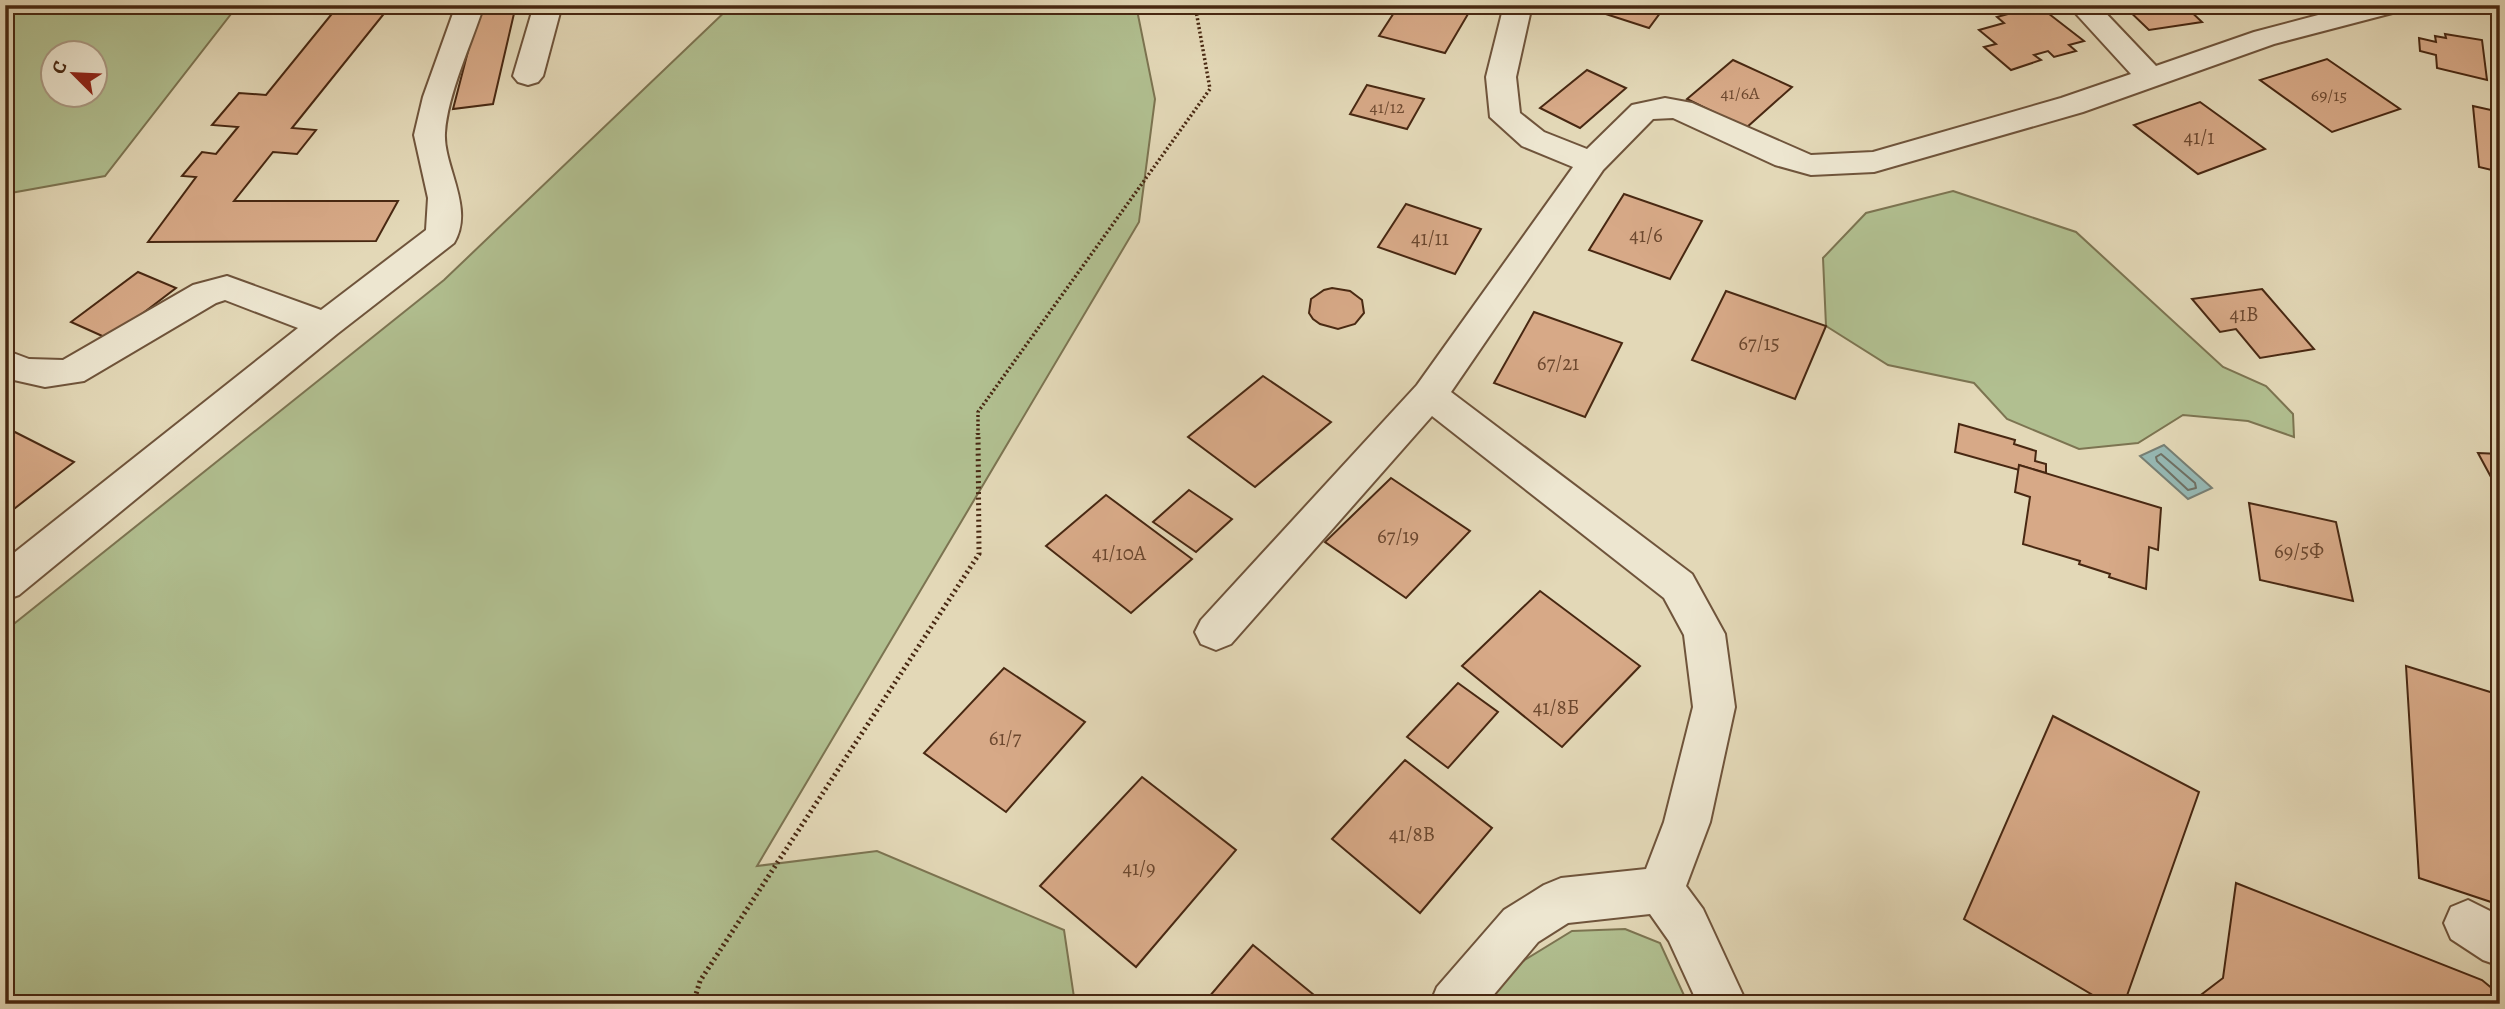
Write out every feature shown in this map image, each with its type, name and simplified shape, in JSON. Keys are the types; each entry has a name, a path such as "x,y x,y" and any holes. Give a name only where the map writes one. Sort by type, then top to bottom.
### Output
{"street":[{"path":"5,583 325,325 442,235 444,198 429,135 438,97 470,5"},
{"path":"528,76 548,5"},
{"path":"1518,5 1501,77 1505,117 1533,139 1592,163"},
{"path":"2082,5 2150,77"},
{"path":"1216,632 1430,395 1592,163 1643,113 1665,107 1681,110 1786,158 1811,165 1874,163 2072,105 2264,38 2390,5"},
{"path":"5,363 22,372 47,376 71,372 205,294 227,288 325,325"},
{"path":"1430,395 1678,586 1704,634 1714,707 1687,822 1661,890"},
{"path":"1454,1004 1521,926 1561,901 1661,890"},
{"path":"1661,890 1686,925 1723,1004"}],"path":[{"path":"693,1004 700,981 979,554 978,412 1210,89 1195,5"}],"green space":[{"path":"5,5 238,5 105,176 5,194"},
{"path":"732,5 1136,5 1155,99 1139,222 757,866 877,851 1064,930 1075,1004 5,1004 5,631 444,280"},
{"path":"1953,191 2076,232 2223,367 2266,386 2293,414 2294,437 2248,421 2183,415 2138,443 2079,449 2007,419 1974,383 1888,365 1826,326 1823,258 1866,213"},
{"path":"1625,929 1660,943 1688,1004 1453,1004 1572,931"}],"water":[{"path":"2164,445 2212,488 2188,499 2140,456"}],"building":[{"path":"339,5 391,5 292,128 316,130 297,154 273,152 234,201 398,201 376,241 148,242 196,177 182,176 202,152 216,154 238,127 212,125 239,93 266,95"},
{"path":"480,5 516,5 493,104 453,109"},
{"path":"1399,5 1456,5 1471,9 1445,53 1379,36"},
{"path":"1589,5 1666,5 1649,28 1587,8"},
{"path":"2123,5 2184,5 2202,22 2149,30"},
{"path":"2026,9 2031,13 2044,10 2084,41 2069,45 2076,51 2054,57 2048,51 2034,55 2041,60 2011,70 1984,47 1996,44 1979,30 2004,23 1997,17"},
{"path":"2445,34 2482,40 2487,80 2437,68 2436,55 2420,51 2419,38 2436,42 2435,36 2446,38"},
{"path":"2327,59 2400,109 2332,132 2260,80"},
{"path":"1733,60 1792,87 1746,128 1687,99"},
{"path":"1587,70 1626,88 1580,128 1540,108"},
{"path":"1367,85 1424,99 1407,129 1350,114"},
{"path":"2200,102 2265,149 2198,174 2134,125"},
{"path":"2473,106 2500,112 2500,172 2479,167"},
{"path":"1624,194 1702,221 1670,279 1589,250"},
{"path":"1406,204 1481,229 1455,274 1378,247"},
{"path":"138,272 176,288 109,339 71,322"},
{"path":"1332,288 1350,291 1362,300 1364,313 1355,324 1338,329 1320,324 1309,313 1311,299"},
{"path":"2262,289 2314,349 2260,358 2236,329 2220,332 2192,299"},
{"path":"1726,291 1826,326 1795,399 1692,360"},
{"path":"1534,312 1622,343 1585,417 1494,383"},
{"path":"1263,376 1331,422 1255,487 1188,437"},
{"path":"1959,424 2015,440 2014,444 2036,451 2035,461 2046,464 2046,473 2019,465 2019,470 1955,452"},
{"path":"5,427 74,462 5,516"},
{"path":"2478,453 2500,454 2500,490 2498,490"},
{"path":"2019,465 2161,508 2158,550 2149,547 2146,589 2109,577 2110,574 2079,564 2080,561 2023,544 2030,497 2015,492"},
{"path":"1391,478 1470,531 1406,598 1325,542"},
{"path":"1189,490 1232,519 1196,552 1153,522"},
{"path":"1106,495 1192,559 1131,613 1046,546"},
{"path":"2249,503 2336,522 2353,601 2260,580"},
{"path":"1540,591 1640,666 1562,747 1462,666"},
{"path":"2406,666 2500,695 2500,905 2419,878"},
{"path":"1004,668 1085,722 1006,812 924,753"},
{"path":"1458,683 1498,712 1448,768 1407,737"},
{"path":"2053,716 2199,792 2124,1004 2108,1004 1964,919"},
{"path":"1405,760 1492,828 1420,913 1332,839"},
{"path":"1142,777 1236,850 1136,967 1040,886"},
{"path":"2236,883 2482,980 2500,995 2500,1004 2189,1004 2223,978"},
{"path":"1253,945 1325,1004 1203,1004"}]}
